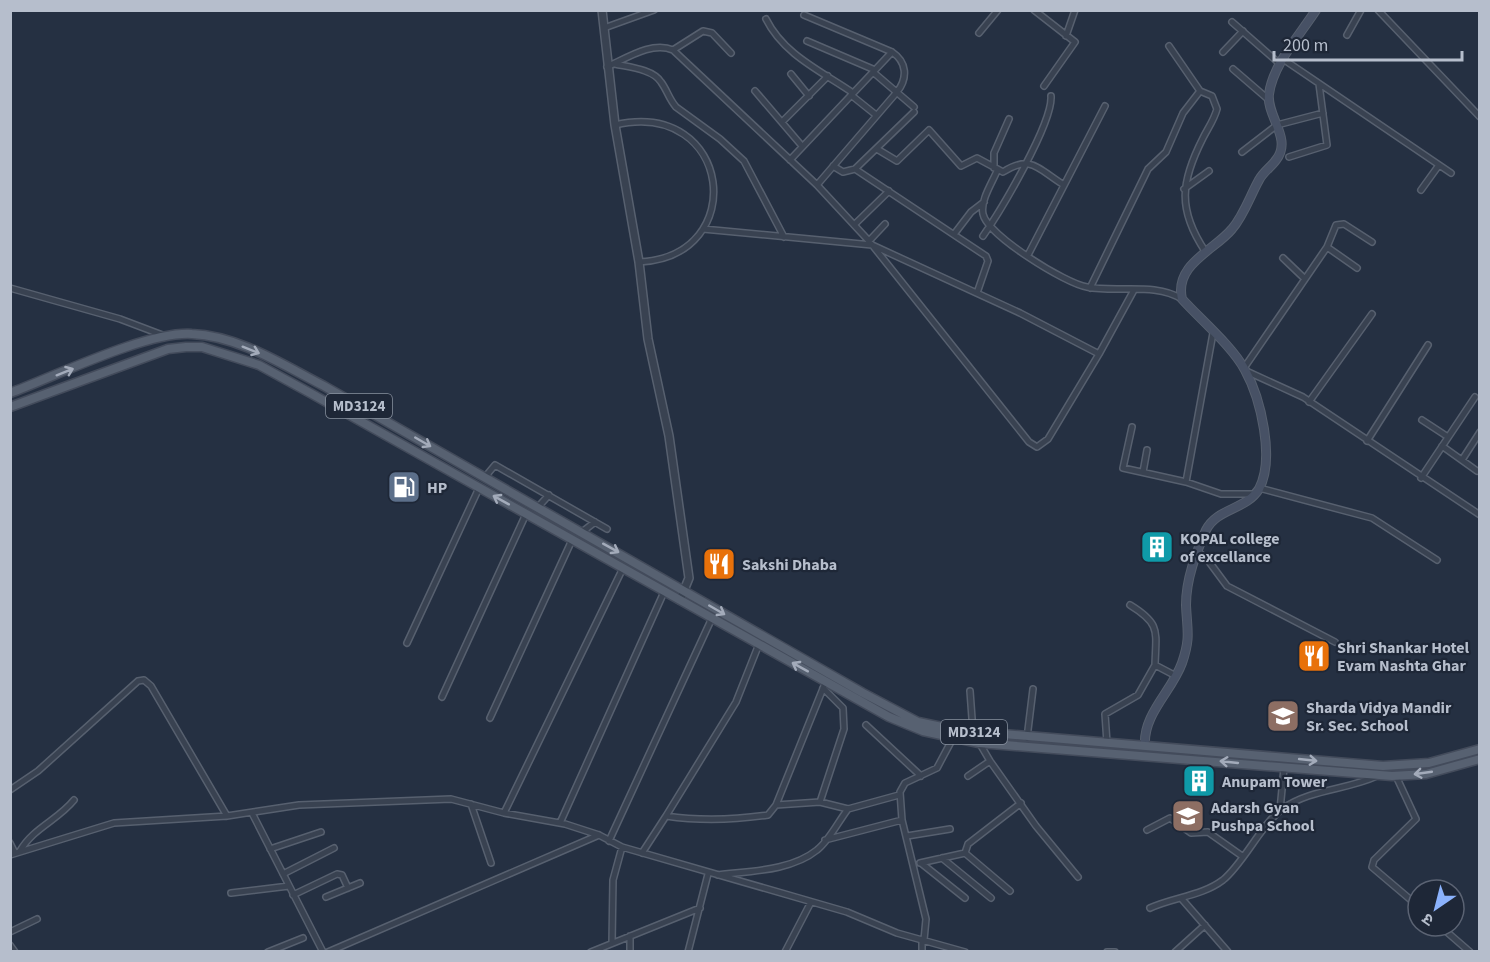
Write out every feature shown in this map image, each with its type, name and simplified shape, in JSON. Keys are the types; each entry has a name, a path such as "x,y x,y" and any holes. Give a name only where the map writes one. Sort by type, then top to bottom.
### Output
{"main road":[{"path":"1145,745 1145,730 1176,676 1190,633 1186,605 1188,586 1198,552 1214,520 1240,506 1257,491 1267,469 1268,451 1245,369 1182,299 1180,291 1184,277 1205,251 1234,227 1260,177 1278,158 1282,149 1269,93 1282,62 1316,10"},
{"name":"MD3124","path":"10,393 110,354 166,336 193,334 209,336 265,356 324,386 748,628 918,722 973,732 1027,738 1145,745 1362,765 1408,766 1429,763 1479,749"},
{"name":"MD3124","path":"10,407 168,349 202,347 259,365 680,600"},
{"path":"543,523 549,513"},
{"path":"680,600 824,684 889,717 923,731 953,738 1396,776 1425,774 1479,759"},
{"path":"1249,764 1250,754"},
{"path":"1271,767 1272,756"}],"street":[{"path":"602,10 615,125 639,262 648,339 675,473 689,578 680,600"},
{"path":"604,28 654,10"},
{"path":"979,33 998,10"},
{"path":"1034,10 1075,42 1044,86"},
{"path":"1066,36 1074,10"},
{"path":"1347,34 1361,10"},
{"path":"1378,10 1479,117"},
{"path":"804,15 892,52 901,60 905,74 904,82 897,92 817,185"},
{"path":"766,19 778,41 852,94 876,115"},
{"path":"1232,22 1282,62 1451,173"},
{"path":"673,50 703,31 712,33 731,53"},
{"path":"1223,52 1243,31"},
{"path":"807,41 874,71 914,110 855,170 843,172 833,166"},
{"path":"609,64 653,47 664,46 673,50 817,185 871,243 1032,445 1037,447 1048,440 1100,354 1134,290"},
{"path":"1169,46 1200,91 1212,96 1217,109 1190,163 1184,189 1189,222 1205,251"},
{"path":"790,160 892,52"},
{"path":"609,64 653,75 663,84 670,101 676,107 734,151 754,177 784,237"},
{"path":"1233,69 1269,100"},
{"path":"791,74 808,96"},
{"path":"782,122 828,76"},
{"path":"1288,157 1327,144 1318,84"},
{"path":"755,91 802,146"},
{"path":"1090,288 1148,169 1166,152 1183,113 1200,91"},
{"path":"982,236 990,227 1026,162 1051,109 1051,96"},
{"path":"1028,255 1105,106"},
{"path":"1242,152 1277,125 1323,113"},
{"path":"1009,119 994,153 995,170 982,211 990,227 1028,255 1072,282 1090,288 1165,290 1182,299"},
{"path":"615,125 637,120 659,122 680,130 697,145 709,164 714,186 712,208 703,229 694,241 675,254 654,261 639,262"},
{"path":"878,149 897,161 929,130 961,166 977,158 995,170 1003,172 1017,162 1026,162 1064,185"},
{"path":"1421,190 1439,165"},
{"path":"855,170 955,233 988,258 977,293"},
{"path":"1184,189 1209,171"},
{"path":"854,225 889,191"},
{"path":"955,233 971,212 984,201"},
{"path":"1372,242 1340,222 1336,225 1327,247 1245,369 1275,382 1309,402 1477,514 1479,505"},
{"path":"871,243 885,224"},
{"path":"703,229 871,243 1100,354"},
{"path":"1327,247 1357,268"},
{"path":"1283,258 1305,279"},
{"path":"10,288 120,319 166,336"},
{"path":"1309,402 1372,314"},
{"path":"1186,482 1213,333"},
{"path":"1367,441 1428,345"},
{"path":"1421,478 1475,397"},
{"path":"1422,420 1448,437"},
{"path":"1132,427 1122,466 1186,482 1221,494 1257,491 1372,518 1437,560"},
{"path":"1462,460 1479,432"},
{"path":"1442,446 1477,471"},
{"path":"1143,472 1147,450"},
{"path":"485,477 495,465 607,529"},
{"path":"407,643 479,488"},
{"path":"537,507 549,495"},
{"path":"442,697 526,514"},
{"path":"582,532 595,522"},
{"path":"490,718 572,540"},
{"path":"1198,552 1207,559 1220,580 1227,586 1335,642"},
{"path":"504,813 623,568"},
{"path":"560,822 664,592"},
{"path":"1107,743 1105,714 1138,695 1155,665 1156,628 1145,614 1130,605"},
{"path":"609,841 712,618"},
{"path":"642,854 716,730 736,702 759,644"},
{"path":"1155,665 1176,676"},
{"path":"10,790 38,771 138,681 144,680 227,816"},
{"path":"666,816 695,820 739,819 768,815 776,805 824,684 843,708 844,729 820,802"},
{"path":"1027,738 1033,689"},
{"path":"970,692 973,732 990,761 1078,877"},
{"path":"866,725 921,776"},
{"path":"922,951 926,919 917,863 902,820 899,795 905,783 937,768 953,738"},
{"path":"968,776 990,761"},
{"path":"1280,810 1284,768"},
{"path":"1150,908 1212,888 1226,878 1280,810 1316,793 1357,785 1379,775"},
{"path":"1396,776 1416,819 1374,860 1372,867 1406,896"},
{"path":"776,805 820,802 848,809 899,795"},
{"path":"15,853 114,824 227,816 299,805 451,799 504,813 560,822 599,835 622,848 812,902 965,951"},
{"path":"15,853 27,838 65,811 74,800"},
{"path":"965,853 968,844 1021,803"},
{"path":"471,804 491,862"},
{"path":"716,876 788,865 818,849 848,809"},
{"path":"252,813 323,951"},
{"path":"1148,830 1170,818 1191,833 1208,832 1242,856"},
{"path":"825,840 902,820"},
{"path":"907,836 950,829"},
{"path":"270,849 321,832"},
{"path":"328,951 599,835"},
{"path":"10,843 15,853"},
{"path":"283,874 334,848"},
{"path":"612,943 613,880 622,848"},
{"path":"917,863 965,853"},
{"path":"965,853 1010,891"},
{"path":"942,858 991,898"},
{"path":"917,863 965,898"},
{"path":"293,895 336,874 342,875 348,888"},
{"path":"688,951 708,874"},
{"path":"326,897 360,883"},
{"path":"231,893 289,886"},
{"path":"1181,898 1225,950"},
{"path":"785,951 812,902"},
{"path":"591,951 700,908"},
{"path":"10,932 37,919"},
{"path":"1175,951 1205,925"},
{"path":"630,936 630,951"},
{"path":"268,951 303,938"},
{"path":"1454,938 1470,951"},
{"path":"10,945 15,951"},
{"path":"1107,951 1115,951"}],"place":[{"name":"HP","path":"404,487"},
{"name":"KOPAL college of excellance","path":"1157,547"},
{"name":"Sakshi Dhaba","path":"719,564"},
{"name":"Shri Shankar Hotel Evam Nashta Ghar","path":"1314,656"},
{"name":"Sharda Vidya Mandir Sr. Sec. School","path":"1283,716"},
{"name":"Anupam Tower","path":"1199,781"},
{"name":"Adarsh Gyan Pushpa School","path":"1188,816"}]}
